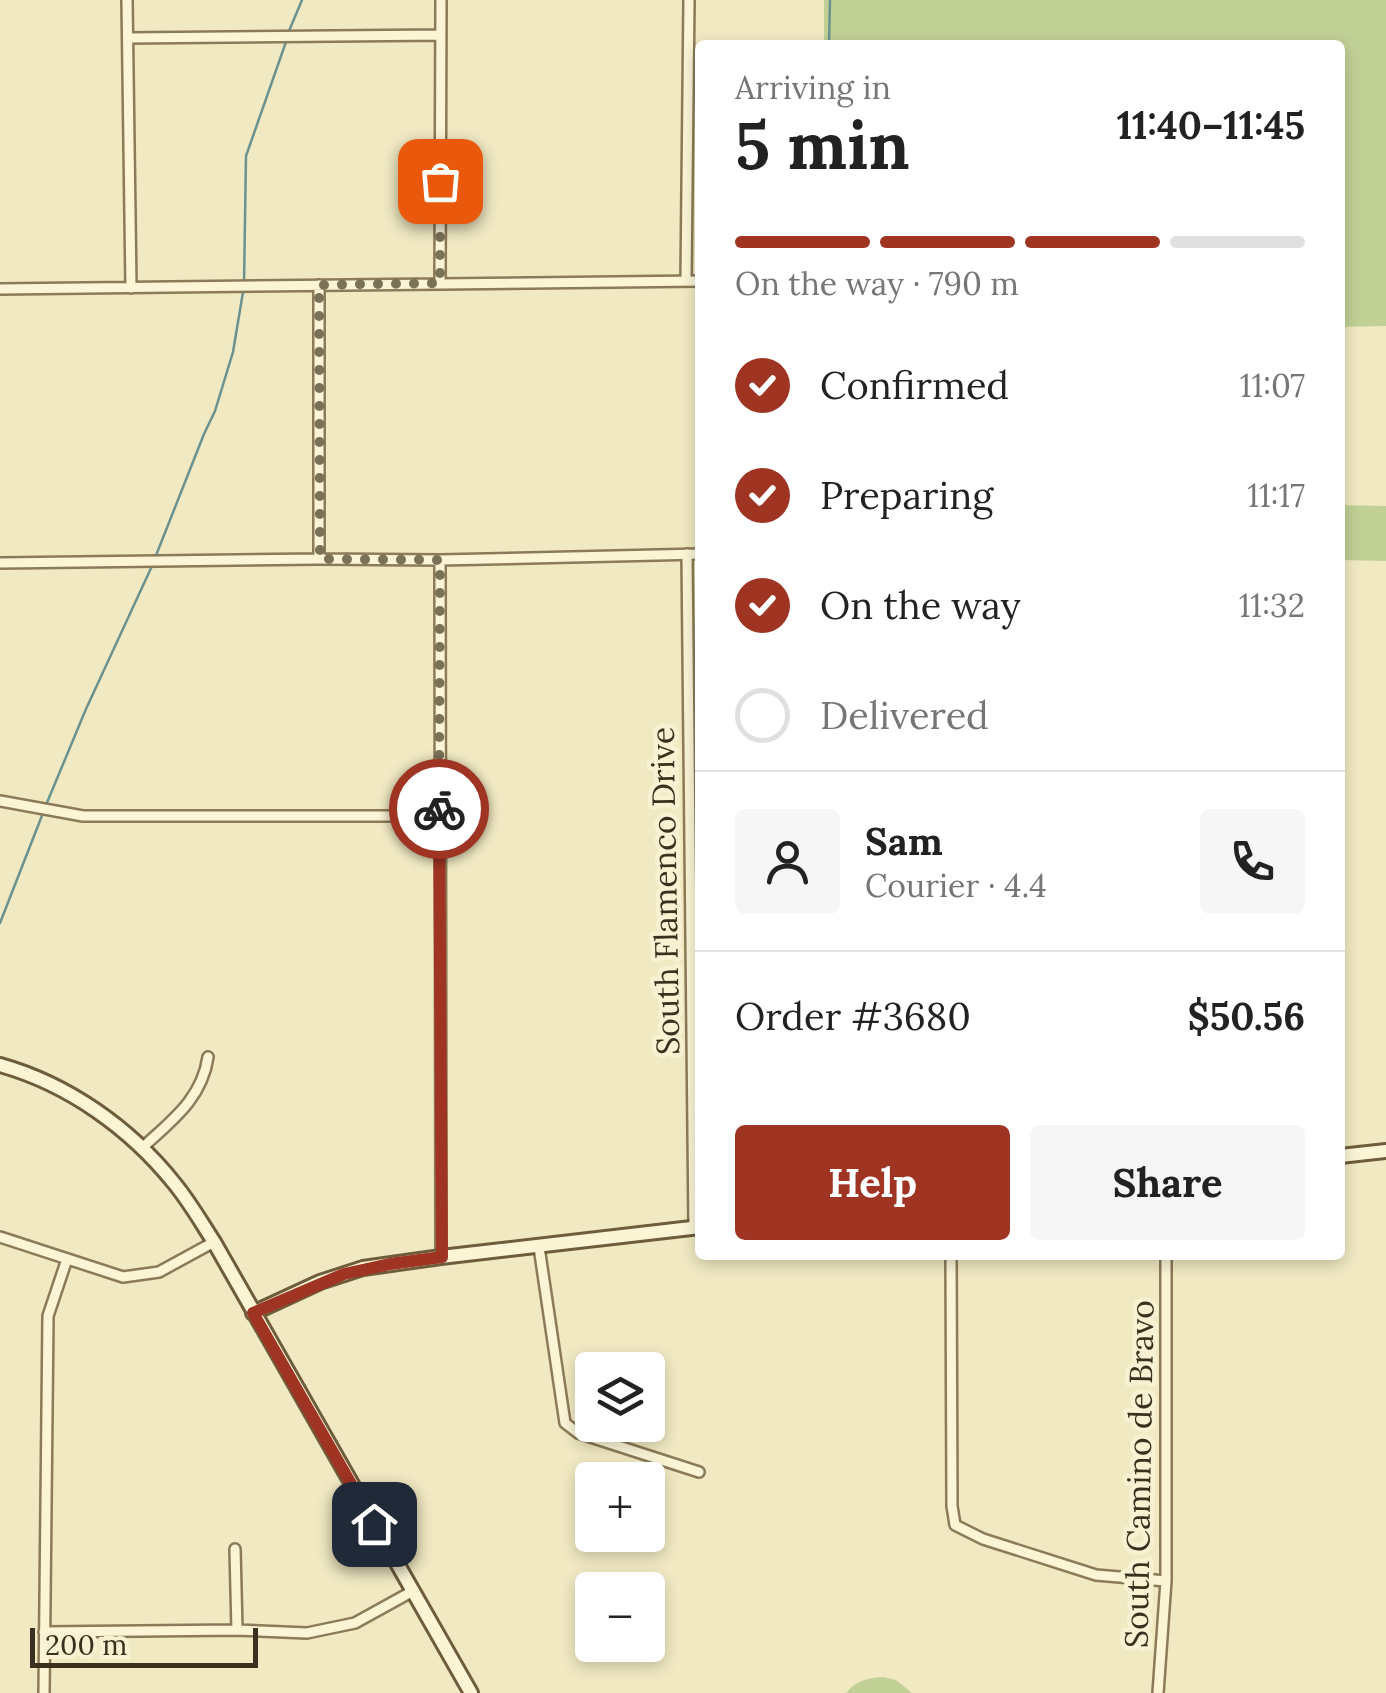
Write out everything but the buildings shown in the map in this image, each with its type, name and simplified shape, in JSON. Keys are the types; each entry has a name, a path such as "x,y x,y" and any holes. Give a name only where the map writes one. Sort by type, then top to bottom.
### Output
{"main road":[{"path":"0,1065 84,1102 118,1126 175,1184 214,1242 471,1693"},
{"path":"1345,1155 1386,1150"},
{"path":"253,1313 344,1274 376,1266 695,1227"}],"street":[{"path":"127,0 131,288"},
{"path":"440,283 441,0"},
{"path":"686,281 689,0"},
{"path":"128,38 442,35"},
{"path":"0,289 695,281"},
{"path":"319,285 320,559"},
{"name":"South Flamenco Drive","path":"687,554 695,1092"},
{"path":"0,563 695,554"},
{"path":"440,560 442,1257"},
{"path":"0,801 83,816 439,816"},
{"path":"142,1148 185,1108 205,1078 208,1058"},
{"path":"0,1237 122,1277 159,1272 214,1242"},
{"path":"539,1246 566,1423 578,1433 699,1472"},
{"path":"44,1693 48,1316 67,1259"},
{"path":"951,1260 952,1506 956,1524 983,1539 1096,1575 1166,1581"},
{"name":"South Camino de Bravo","path":"1158,1693 1166,1581 1166,1260"},
{"path":"235,1550 236,1630"},
{"path":"44,1632 308,1633 355,1623 413,1591"}],"green space":[{"path":"824,0 1386,0 1386,326 1345,327 1345,40 824,40"},
{"path":"1345,505 1386,506 1386,561 1345,560"},
{"path":"883,1677 896,1680 912,1693 846,1693 862,1681"}],"waterway":[{"path":"289,31 302,0"},
{"path":"829,40 830,0"},
{"path":"244,284 246,156 287,39"},
{"path":"155,558 215,411 233,352 243,292"},
{"path":"46,805 152,566"},
{"path":"0,923 43,813"}],"way so far":[{"path":"439,809 440,560 320,559 319,285 440,283 440,181"}],"route":[{"path":"374,1524 253,1313 320,1282 363,1268 442,1257 439,809"}]}
